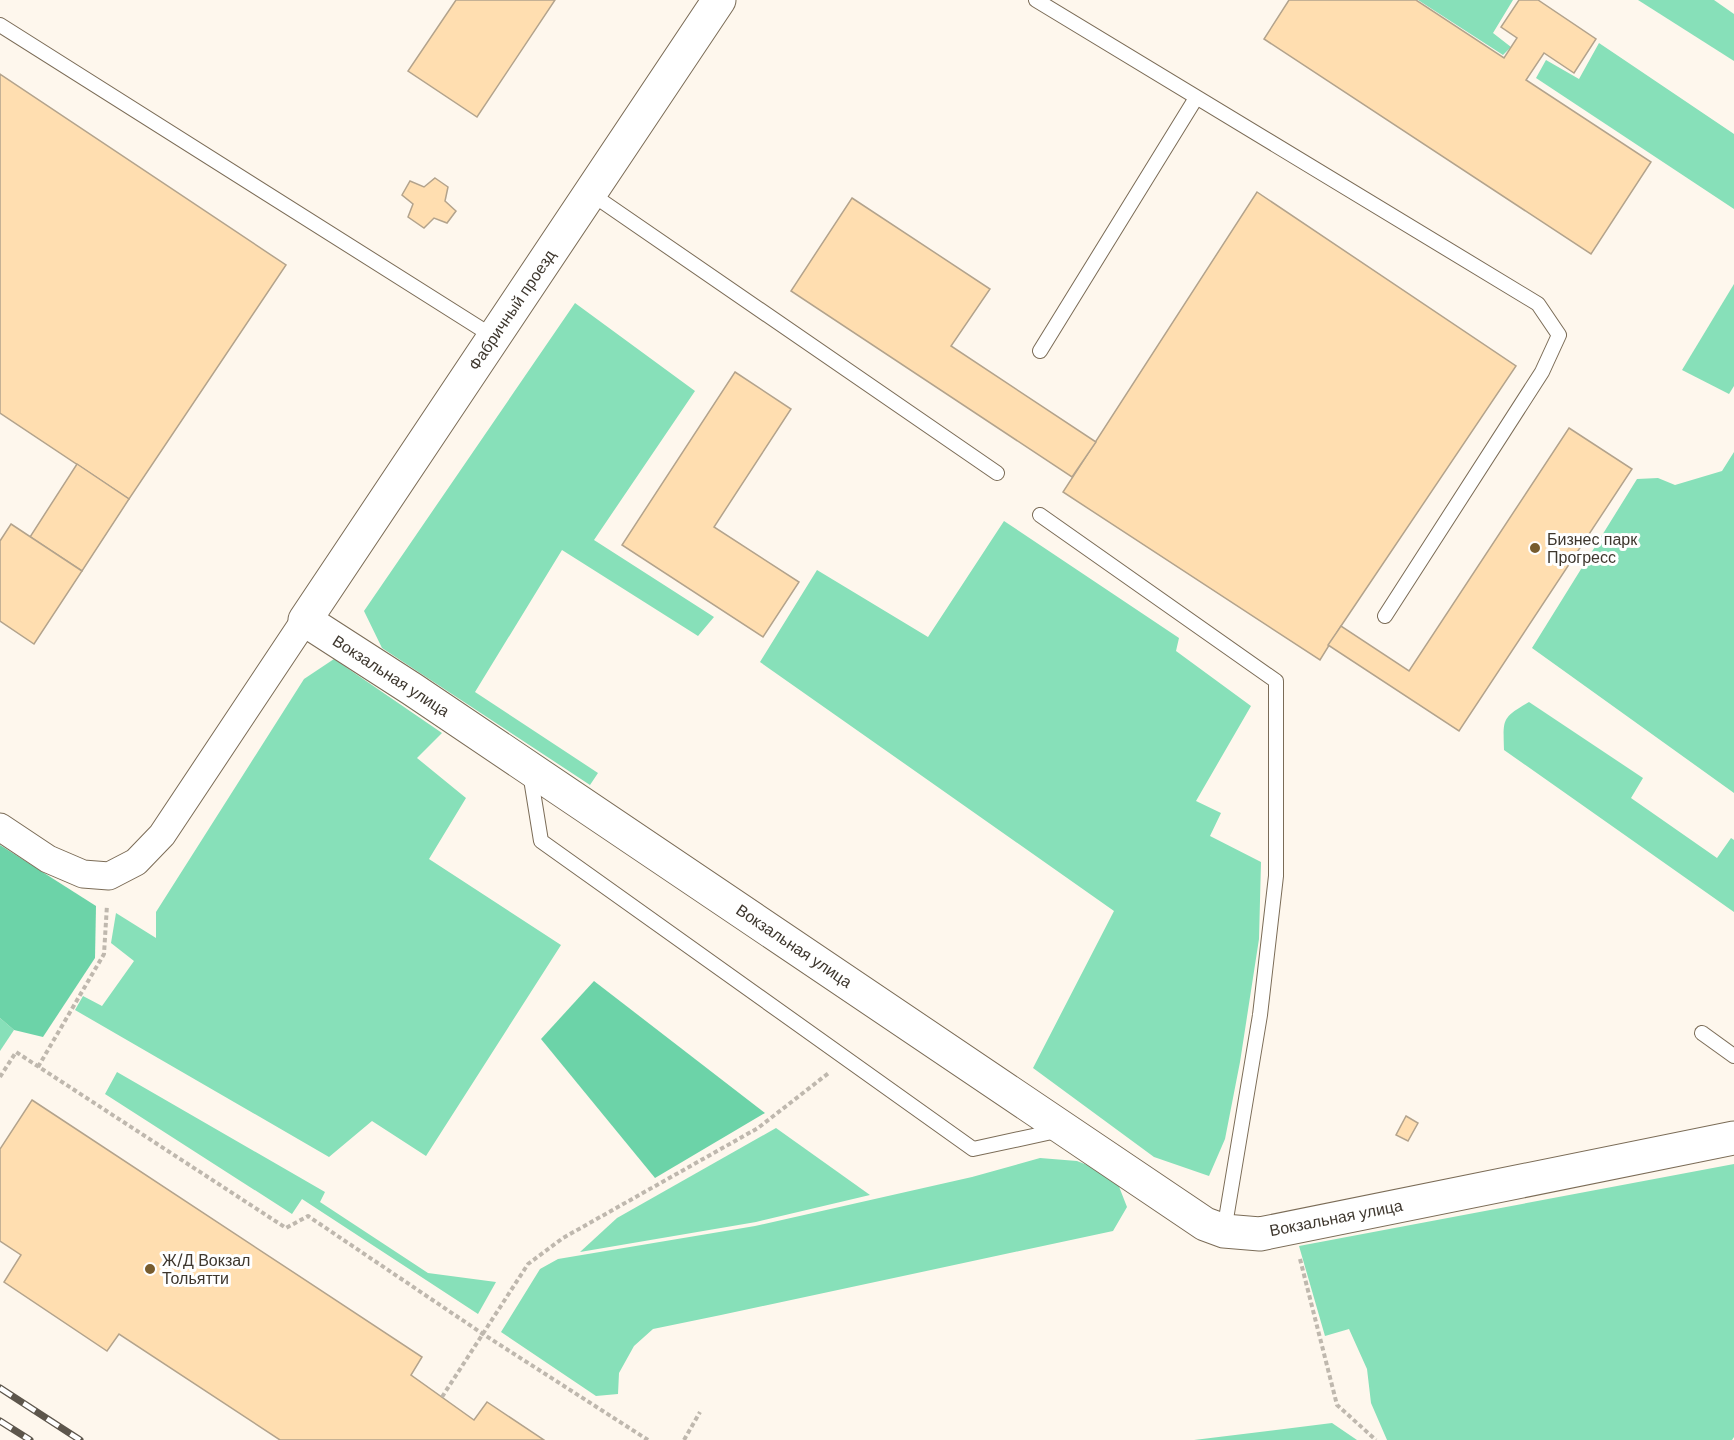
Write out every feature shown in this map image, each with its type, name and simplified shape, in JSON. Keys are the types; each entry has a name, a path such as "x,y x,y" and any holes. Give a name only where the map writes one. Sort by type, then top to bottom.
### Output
{"street":[{"name":"Фабричный проезд","path":"305,620 719,0"},
{"name":"Вокзальная улица","path":"305,620 412,689 1205,1224 1224,1231 1260,1234 1734,1138"},
{"path":"0,827 48,859 83,874 109,876 136,862 162,835 305,620"}],"lane":[{"path":"1036,0 1538,304 1559,335 1542,372 1385,616"},
{"path":"0,25 494,337"},
{"path":"1040,351 1196,98"},
{"path":"590,193 997,473"},
{"path":"1040,514 1276,681 1276,876 1260,1015 1224,1231"},
{"path":"529,768 541,841 973,1149 1065,1130"},
{"path":"1702,1033 1734,1056"}],"path":[{"path":"38,1066 104,954 109,876"},
{"path":"0,1077 16,1052 286,1228 308,1216 483,1334 648,1440"},
{"path":"442,1397 528,1264 563,1238 758,1128 848,1059"},
{"path":"1292,1227 1337,1406 1376,1440"},
{"path":"684,1440 700,1412"}],"green space":[{"path":"1418,0 1513,0 1493,33 1511,47 1503,55"},
{"path":"1638,0 1714,0 1734,14 1734,61"},
{"path":"1599,43 1734,134 1734,209 1536,78 1546,60 1579,79"},
{"path":"1734,284 1734,386 1729,394 1682,370"},
{"path":"575,303 695,391 594,540 714,617 698,636 562,550 475,692 598,773 590,785 382,648 364,611"},
{"path":"1734,452 1734,793 1532,648 1637,479 1658,478 1675,485 1722,471"},
{"path":"1004,521 1179,638 1176,651 1251,706 1196,801 1221,813 1210,836 1261,862 1259,939 1240,1062 1225,1139 1209,1176 1154,1157 1033,1068 1114,911 760,662 817,570 928,637"},
{"path":"334,659 442,733 417,758 466,798 429,859 561,945 426,1156 372,1121 329,1157 75,1010 83,996 102,1006 134,961 111,943 116,913 156,938 156,912 304,679"},
{"path":"1529,702 1643,778 1631,798 1717,858 1731,838 1734,840 1734,912 1504,750 1506,720"},
{"path":"0,845 96,906 95,958 43,1037 14,1030 0,1018"},
{"path":"594,981 765,1113 655,1178 541,1039"},
{"path":"0,1018 14,1030 0,1051"},
{"path":"117,1072 325,1192 320,1202 428,1273 496,1282 478,1314 302,1199 292,1214 105,1094"},
{"path":"776,1128 870,1195 756,1222 580,1252 617,1218"},
{"path":"1040,1158 1077,1161 1100,1170 1118,1184 1127,1207 1113,1231 653,1329 634,1346 619,1373 618,1394 596,1396 501,1332 540,1269 558,1259 755,1226 972,1177"},
{"path":"1734,1164 1734,1437 1732,1440 1387,1440 1371,1403 1367,1369 1349,1329 1325,1336 1299,1246"},
{"path":"1332,1423 1357,1440 1194,1440"}],"building":[{"path":"456,0 555,0 477,117 408,71"},
{"path":"1289,0 1416,0 1504,58 1517,38 1501,27 1519,0 1538,0 1596,39 1574,73 1544,53 1526,80 1651,162 1591,254 1264,39"},
{"path":"0,74 286,265 129,499 0,413"},
{"path":"435,178 448,187 445,201 456,211 447,223 434,218 424,228 408,217 413,204 402,195 410,181 424,187"},
{"path":"1257,192 1516,366 1320,660 1063,492"},
{"path":"852,198 990,289 951,346 1096,442 1072,477 791,291"},
{"path":"735,372 791,409 714,527 799,582 763,637 622,545"},
{"name":"Бизнес парк Прогресс","path":"1569,428 1632,469 1459,731 1328,645 1341,626 1409,671"},
{"path":"77,464 129,499 82,571 30,537"},
{"path":"11,524 82,571 34,644 0,621 0,541"},
{"name":"Ж/Д Вокзал Тольятти","path":"32,1100 422,1357 411,1375 474,1420 487,1402 544,1440 280,1440 119,1334 107,1351 4,1282 21,1255 0,1241 0,1149"},
{"path":"1406,1116 1418,1123 1408,1141 1396,1135"}],"railway":[{"path":"0,1388 80,1440"},
{"path":"0,1421 30,1440"}],"place":[{"name":"Бизнес парк Прогресс","path":"1535,548"},
{"name":"Ж/Д Вокзал Тольятти","path":"150,1269"}]}
